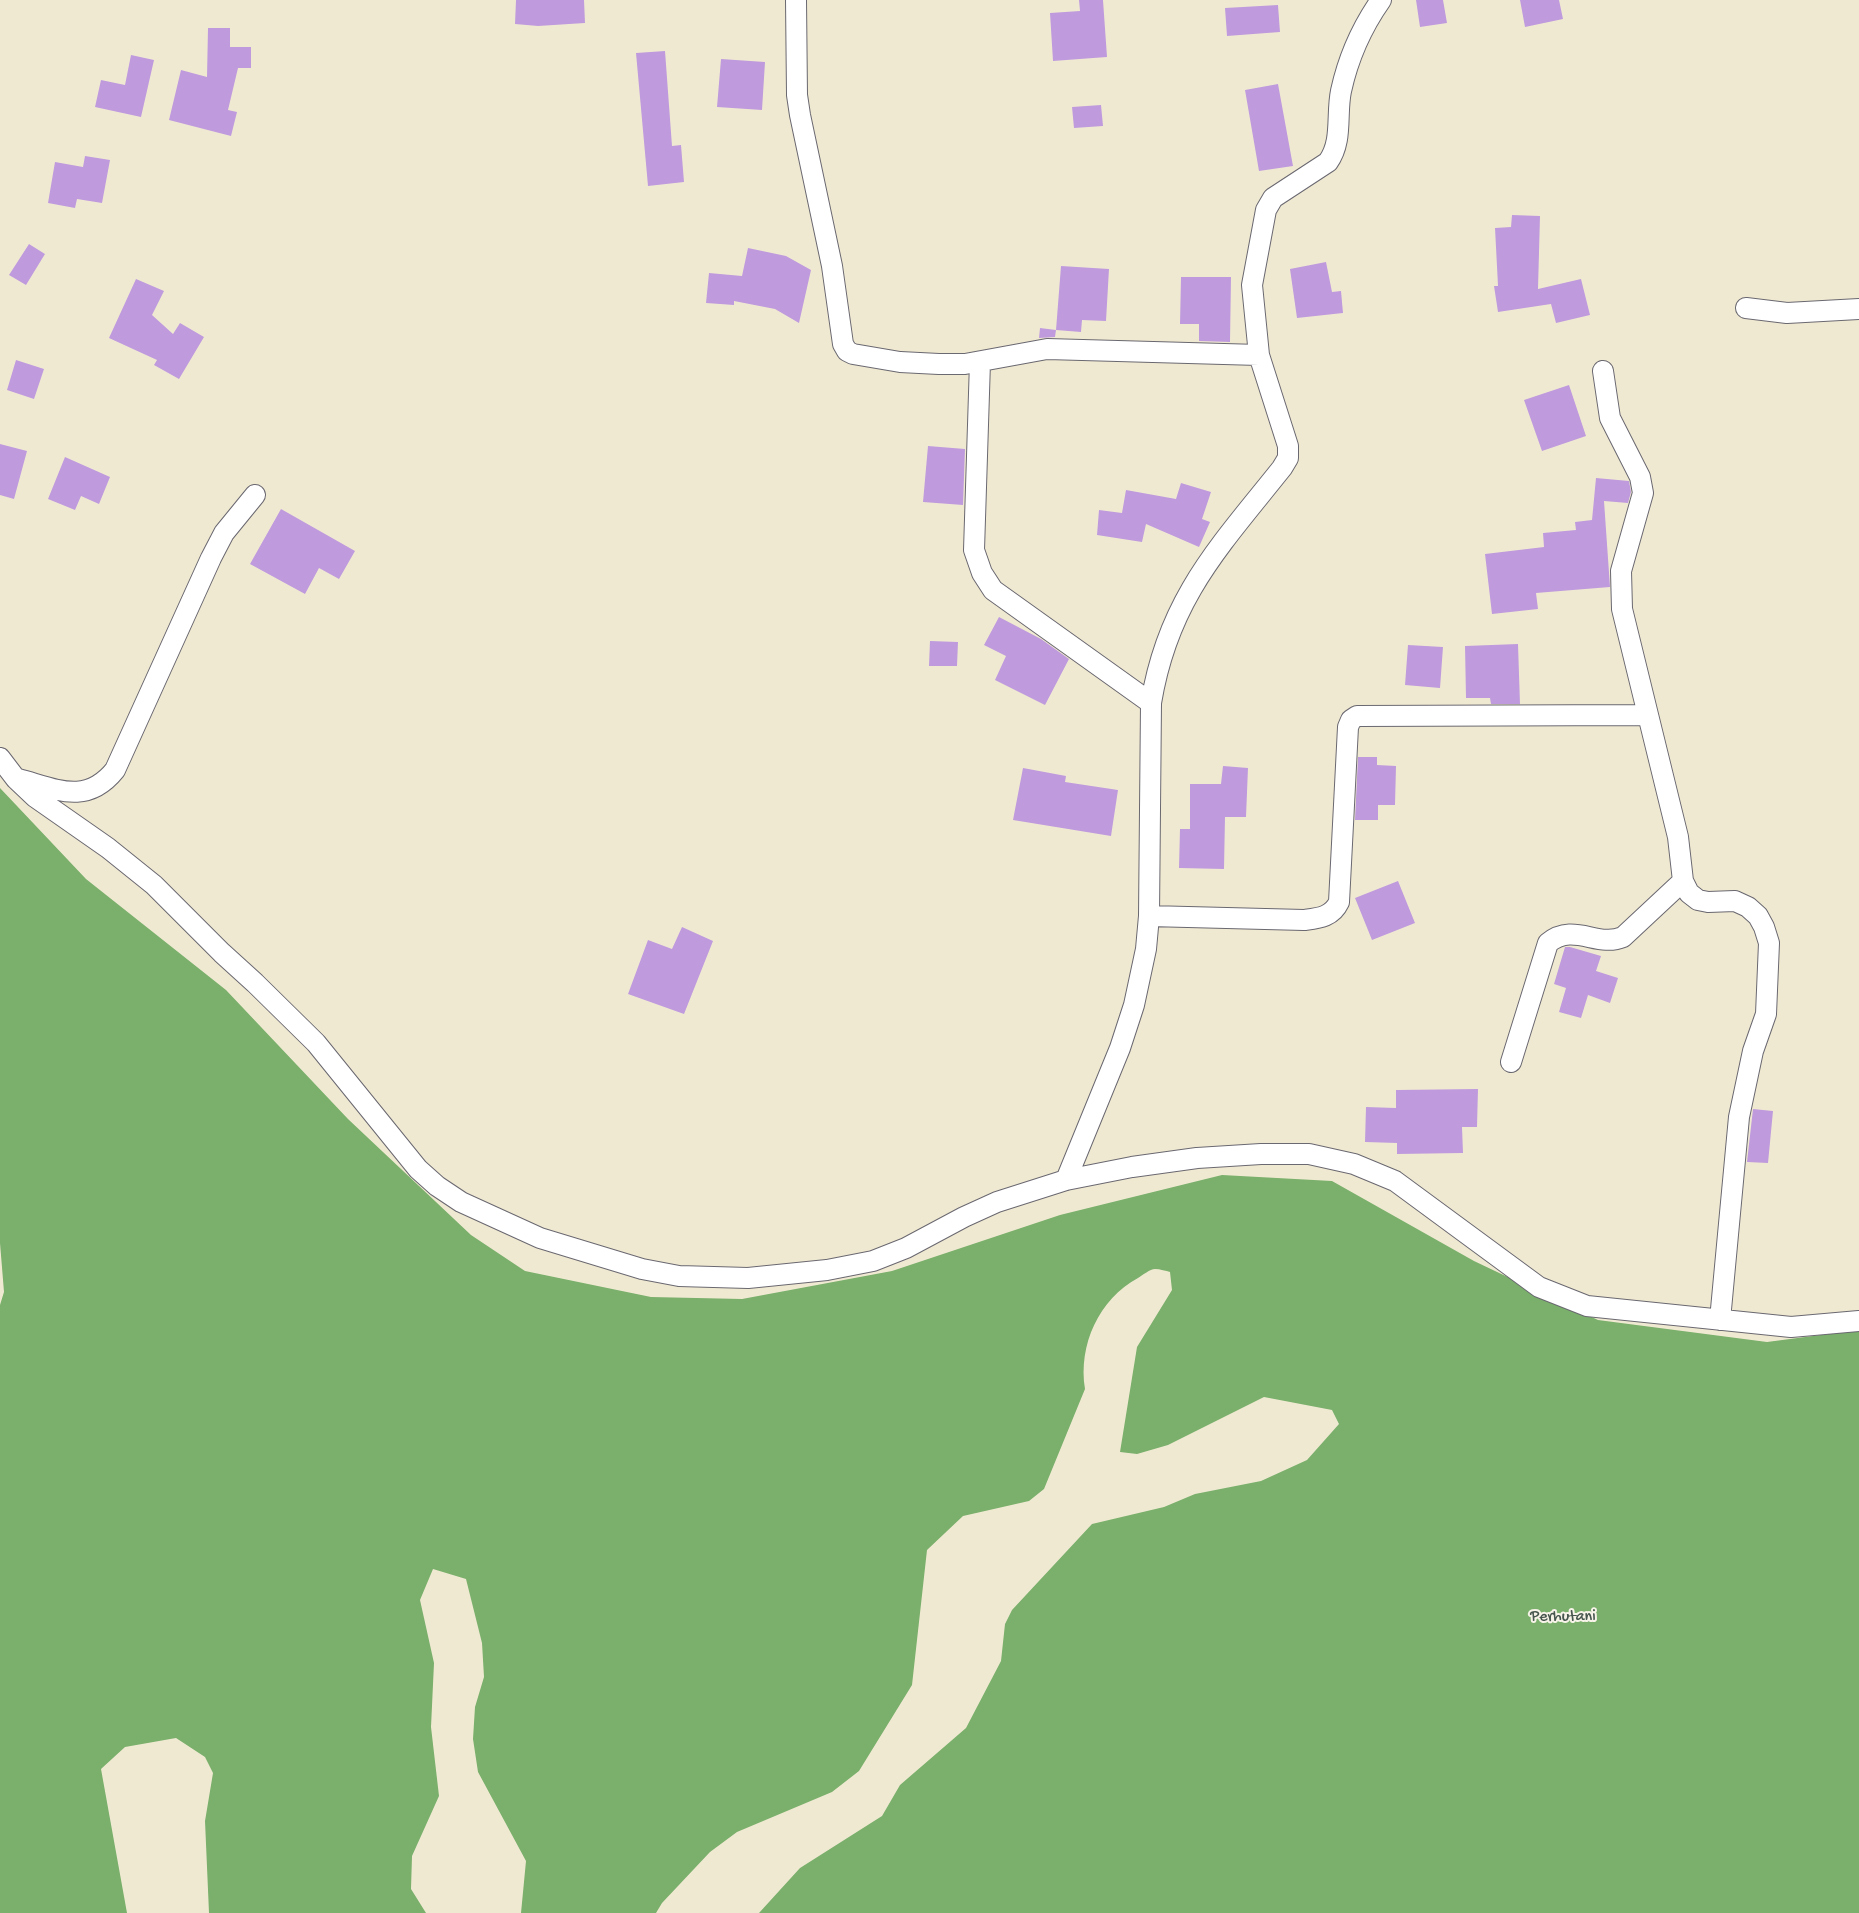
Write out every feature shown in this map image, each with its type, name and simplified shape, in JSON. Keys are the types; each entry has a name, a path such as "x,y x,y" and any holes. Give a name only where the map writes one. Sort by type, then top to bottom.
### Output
{"street":[{"path":"796,0 800,115 832,266 843,344 847,351 853,354 900,362 939,364 980,362 1048,349 1259,355"},
{"path":"1066,1180 1120,1048 1134,1004 1146,949 1149,916 1151,703 1156,674 1168,634 1187,594 1211,556 1288,458 1288,446 1259,355 1252,285 1266,210 1273,198 1328,162 1334,153 1337,144 1342,89 1359,38 1381,0"},
{"path":"1746,308 1787,313 1859,309"},
{"path":"980,362 974,550 982,574 993,590 1151,703"},
{"path":"1603,371 1610,418 1640,477 1643,493 1621,571 1620,589 1625,629 1678,837 1683,881 1689,893 1698,900 1708,902 1735,901 1748,907 1758,916 1769,943 1766,1014 1753,1051 1738,1117 1720,1320"},
{"path":"16,778 76,793 95,789 105,782 114,770 224,533 255,495"},
{"path":"1149,916 1304,920 1322,917 1336,910 1339,902 1348,727 1351,720 1357,716 1647,715"},
{"path":"0,758 35,797 108,848 154,885 222,953 255,982 316,1043 418,1169 438,1186 461,1202 540,1238 642,1269 679,1276 748,1278 792,1274 872,1261 906,1248 964,1217 997,1202 1066,1180 1188,1160 1261,1154 1309,1154 1345,1162 1395,1182 1539,1287 1587,1306 1791,1327 1859,1321"},
{"path":"1511,1062 1548,943 1556,936 1565,934 1616,941 1623,937 1683,881"}],"green space":[{"name":"Perhutani","path":"0,788 86,879 226,990 348,1119 471,1235 525,1271 651,1297 742,1299 892,1271 1060,1215 1222,1175 1332,1181 1474,1261 1598,1320 1767,1342 1859,1330 1859,1913 759,1913 800,1868 882,1816 900,1785 966,1728 1001,1661 1005,1624 1012,1610 1092,1524 1164,1507 1195,1494 1261,1481 1307,1460 1339,1424 1332,1410 1264,1397 1168,1445 1137,1454 1120,1452 1137,1347 1172,1290 1170,1272 1155,1269 1124,1287 1112,1298 1094,1325 1088,1340 1085,1356 1085,1389 1044,1489 1029,1501 963,1516 927,1550 912,1685 859,1771 832,1792 737,1832 710,1852 662,1903 656,1913 521,1913 526,1861 478,1772 473,1739 475,1707 484,1677 482,1643 466,1579 433,1569 420,1600 434,1663 431,1727 439,1796 412,1856 411,1889 426,1913 209,1913 205,1821 213,1773 205,1757 176,1738 125,1747 101,1769 127,1913 0,1913 0,1305 4,1292 0,1243"}],"building":[{"path":"516,0 584,0 585,23 538,26 515,24"},
{"path":"1079,0 1103,0 1107,57 1053,61 1050,13 1080,11"},
{"path":"1416,0 1443,0 1447,23 1420,27"},
{"path":"1520,0 1559,0 1563,19 1525,27"},
{"path":"1278,5 1280,32 1227,36 1225,8"},
{"path":"208,28 230,28 230,47 251,47 251,68 238,68 228,110 237,112 231,136 169,120 181,70 207,77"},
{"path":"665,51 672,146 681,145 684,182 648,186 636,53"},
{"path":"131,55 154,60 141,117 95,107 101,80 125,85"},
{"path":"721,59 765,62 762,110 717,107"},
{"path":"1278,84 1293,166 1259,171 1245,90"},
{"path":"1101,105 1103,126 1074,128 1072,107"},
{"path":"85,156 110,160 102,203 77,199 75,208 48,203 55,162 83,167"},
{"path":"1512,215 1540,216 1538,289 1581,279 1590,315 1556,323 1551,304 1498,312 1494,286 1498,286 1495,228 1511,227"},
{"path":"29,244 45,254 26,285 9,275"},
{"path":"748,248 786,256 811,270 799,323 775,309 734,301 734,305 706,303 709,273 742,276"},
{"path":"1326,262 1332,292 1341,291 1343,313 1297,318 1290,269"},
{"path":"1061,266 1109,269 1106,321 1082,320 1081,332 1056,330"},
{"path":"1181,277 1231,277 1230,342 1199,341 1199,324 1180,324"},
{"path":"136,279 164,291 152,315 173,334 180,323 204,337 179,379 154,365 157,360 109,338"},
{"path":"1040,328 1056,330 1055,337 1039,338"},
{"path":"16,360 44,369 34,399 7,390"},
{"path":"1569,385 1586,436 1542,451 1524,400"},
{"path":"0,444 27,451 14,499 0,495"},
{"path":"928,446 965,449 963,505 923,502"},
{"path":"65,457 110,477 99,504 81,496 75,510 48,499"},
{"path":"1596,478 1629,481 1631,492 1628,503 1604,501 1610,587 1536,593 1538,609 1492,614 1485,554 1544,547 1543,533 1576,530 1575,522 1592,520"},
{"path":"1181,483 1211,492 1202,519 1210,522 1199,547 1146,524 1142,542 1097,535 1099,510 1122,513 1126,490 1176,499"},
{"path":"281,509 355,551 339,579 319,568 305,594 250,564"},
{"path":"999,617 1041,639 1069,659 1045,705 995,680 1006,656 984,645"},
{"path":"930,641 958,642 957,666 929,666"},
{"path":"1518,644 1520,704 1491,704 1490,698 1466,698 1465,646"},
{"path":"1408,645 1443,647 1440,688 1405,685"},
{"path":"1358,757 1377,757 1377,765 1396,766 1395,805 1378,805 1378,820 1355,820"},
{"path":"1223,766 1248,768 1246,817 1225,817 1224,869 1179,868 1180,829 1190,829 1190,784 1221,784"},
{"path":"1023,768 1066,776 1065,782 1118,790 1111,836 1013,820"},
{"path":"1398,881 1415,923 1372,940 1355,898"},
{"path":"682,927 713,941 684,1014 628,994 648,940 672,949"},
{"path":"1565,947 1601,956 1596,971 1618,978 1610,1003 1588,995 1581,1018 1559,1012 1566,988 1554,984"},
{"path":"1478,1089 1477,1127 1462,1127 1463,1153 1397,1154 1397,1143 1365,1142 1366,1107 1396,1108 1396,1090"},
{"path":"1753,1109 1773,1111 1768,1163 1747,1162"}]}
